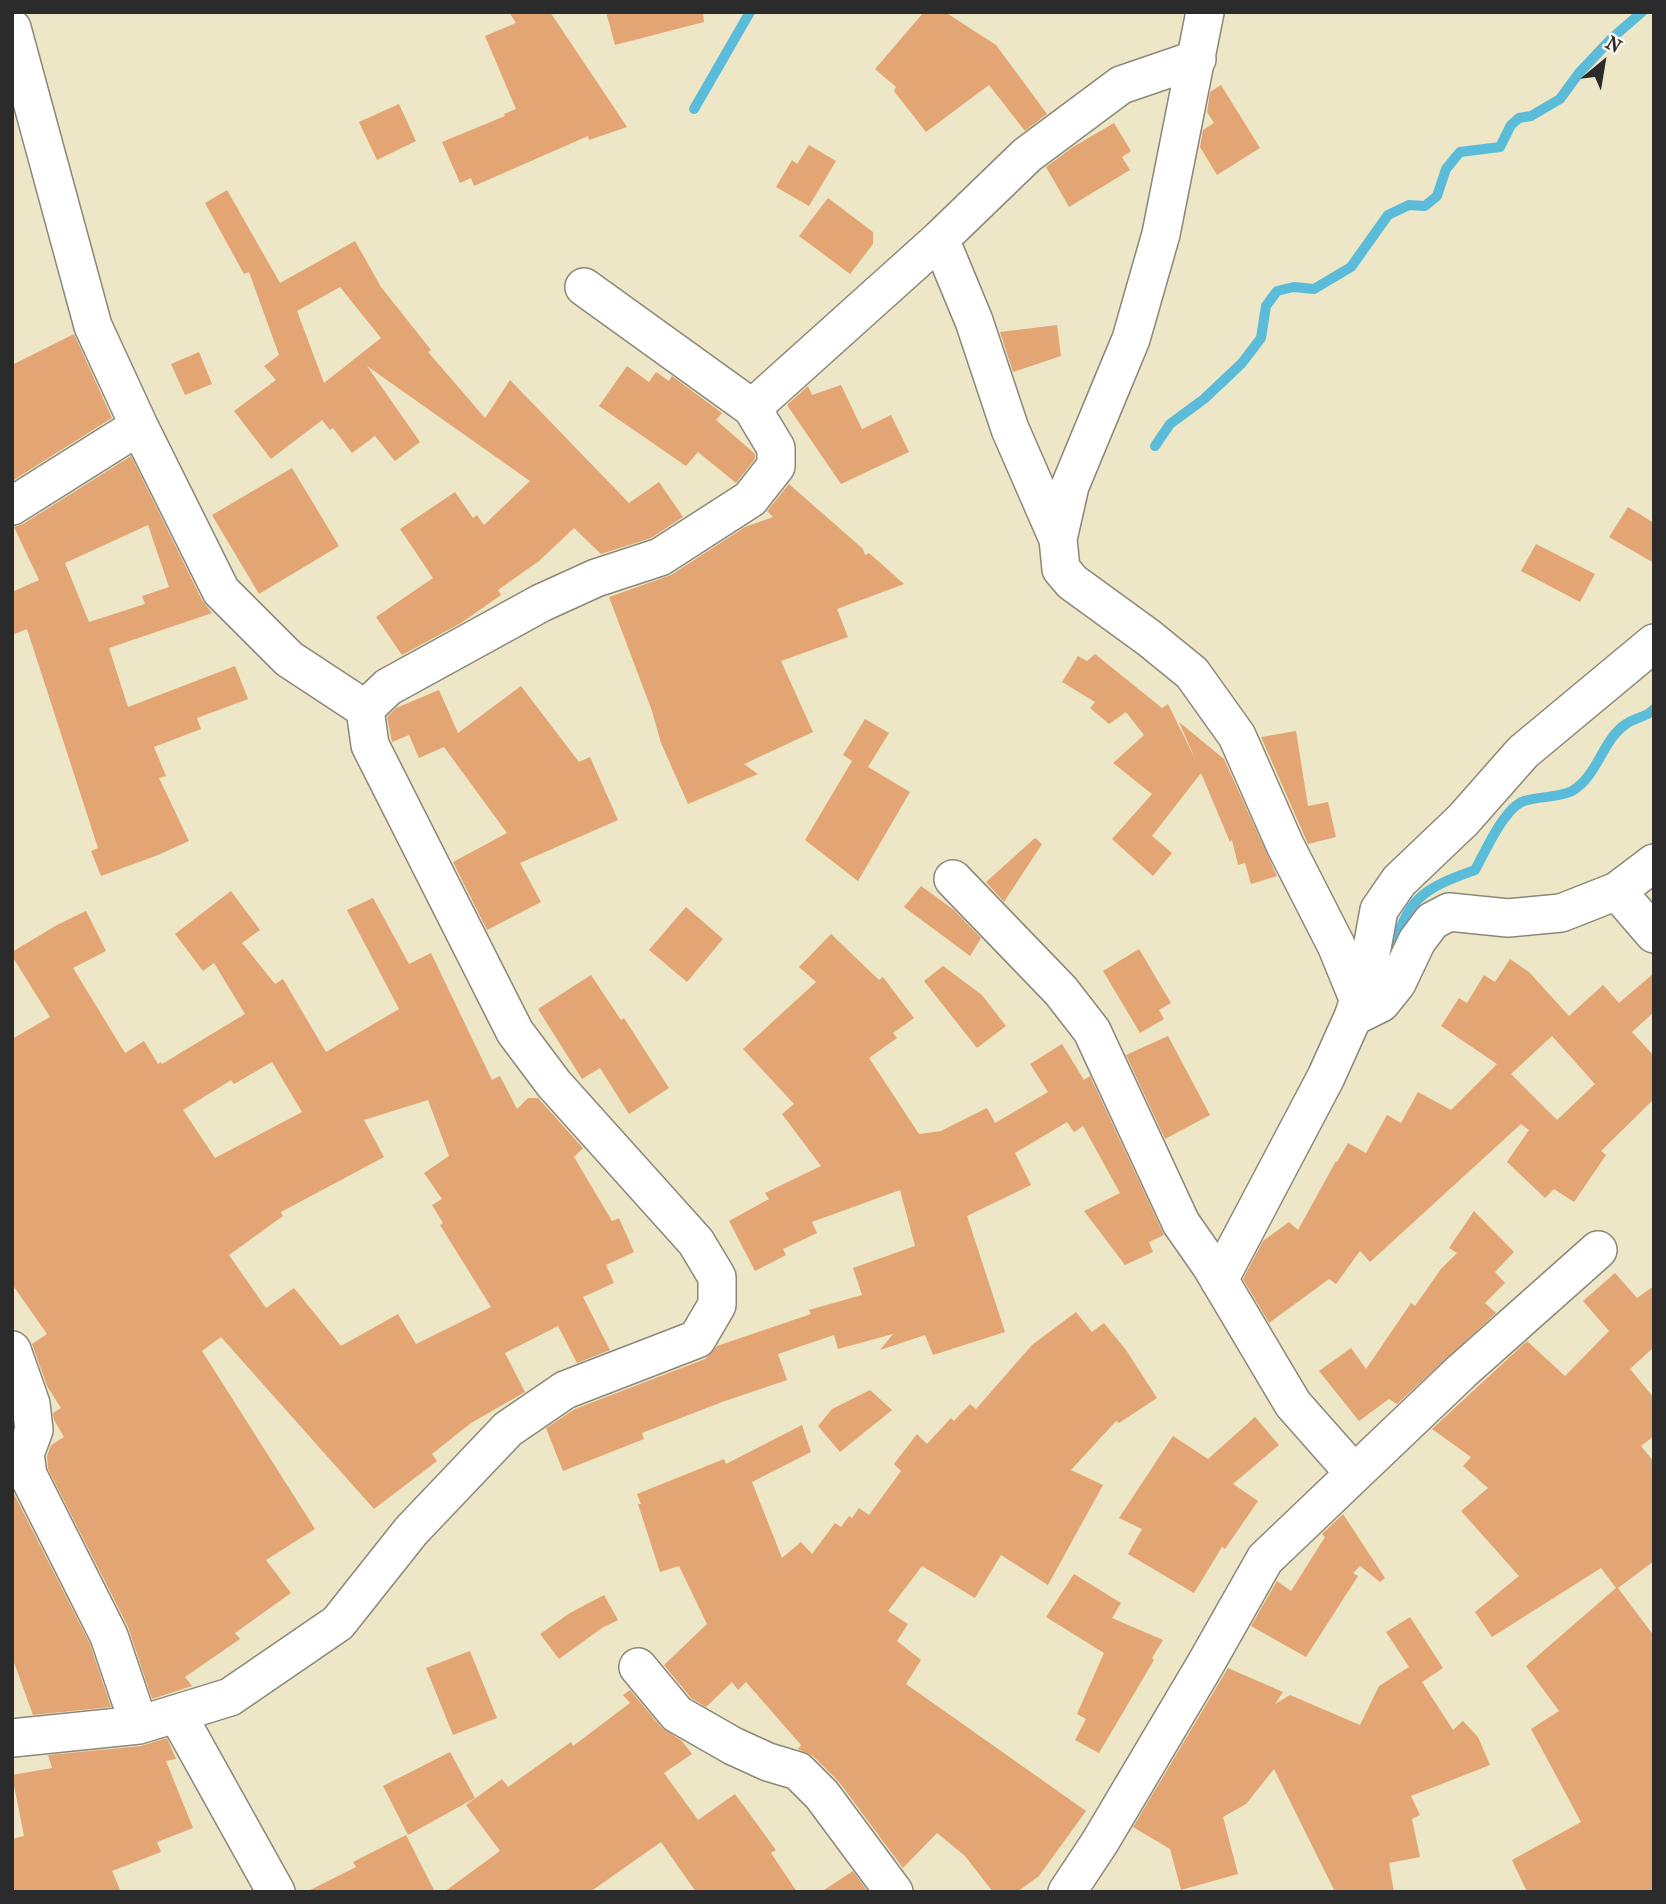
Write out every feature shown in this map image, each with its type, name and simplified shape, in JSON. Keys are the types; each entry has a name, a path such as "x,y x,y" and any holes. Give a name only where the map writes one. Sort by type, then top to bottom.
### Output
{"street":[{"path":"1058,539 1070,486 1135,326 1161,234 1205,12"},
{"path":"12,28 93,326 139,426 221,590 289,659 365,709 370,745 515,1032 554,1084 696,1242 717,1277 718,1305 697,1339 565,1391 508,1429 411,1531 338,1623 230,1697 139,1725 12,1738"},
{"path":"752,408 940,239 1027,155 1121,85 1197,59"},
{"path":"940,239 974,321 1010,429 1058,539 1061,569 1072,582 1192,673 1237,736 1285,845 1336,945 1356,1009"},
{"path":"365,709 388,687 541,603 596,578 660,557 750,499 776,466 776,448 752,408 584,287"},
{"path":"12,506 139,426"},
{"path":"1219,1280 1326,1077 1356,1009 1367,975 1379,910 1399,881 1463,820 1523,752 1654,643"},
{"path":"1356,1009 1381,1003 1396,983 1417,941 1432,921 1449,912 1508,918 1561,913 1617,891 1654,863"},
{"path":"953,879 1061,991 1092,1031 1181,1223 1219,1280 1293,1405 1353,1473"},
{"path":"1617,891 1654,934"},
{"path":"1067,1892 1100,1842 1265,1559 1462,1371 1598,1250"},
{"path":"12,1350 31,1404 34,1430 26,1454 28,1475 109,1636 139,1725"},
{"path":"638,1667 677,1714 733,1746 768,1762 798,1771 822,1795 894,1892"},
{"path":"177,1714 276,1892"}],"building":[{"path":"509,12 550,12 627,127 589,140 588,136 474,186 471,178 460,183 442,142 516,109 485,36 516,23"},
{"path":"606,12 703,12 704,22 615,45"},
{"path":"924,12 945,12 996,45 1047,114 1025,131 989,85 926,132 894,91 896,87 875,69"},
{"path":"1221,85 1260,148 1217,175 1200,147 1203,130 1214,123 1207,112 1210,92"},
{"path":"399,104 416,141 377,160 359,122"},
{"path":"1114,123 1131,151 1122,157 1130,170 1069,207 1046,167 1073,147"},
{"path":"809,145 836,161 809,206 776,187 792,160 797,164"},
{"path":"227,190 280,283 355,241 381,287 431,350 428,352 485,418 510,380 629,503 659,482 683,517 651,538 601,554 574,528 539,561 498,590 501,595 461,623 402,655 376,617 433,578 400,529 455,492 473,518 477,515 484,525 530,481 367,366 420,442 395,461 375,436 352,453 333,428 330,430 322,420 271,459 234,411 276,380 264,366 279,355 249,272 244,274 205,203","holes":["340,287 381,338 324,383 297,311"]},
{"path":"828,198 873,232 873,244 850,274 799,236"},
{"path":"1057,325 1061,356 1013,372 1000,332"},
{"path":"74,334 112,418 12,481 12,365"},
{"path":"199,352 212,384 185,395 171,364"},
{"path":"627,366 649,382 656,372 669,381 672,376 722,413 716,420 755,454 755,459 736,483 698,452 686,466 599,406"},
{"path":"841,385 862,429 891,415 909,452 841,484 787,405 808,386 812,395"},
{"path":"131,456 202,600 212,613 109,648 128,707 235,666 248,699 197,718 201,729 154,747 166,776 159,778 189,841 101,876 91,851 98,848 27,629 12,635 12,592 39,580 14,527 23,524","holes":["148,525 169,587 142,596 145,604 89,622 65,563"]},
{"path":"292,468 339,546 259,594 212,515"},
{"path":"789,484 863,549 865,555 869,553 904,584 837,609 848,637 781,661 813,732 744,764 758,774 688,804 661,743 652,711 609,597 671,575 745,527 773,517 767,511"},
{"path":"1628,507 1654,523 1654,563 1609,537"},
{"path":"1536,544 1595,574 1580,602 1521,571"},
{"path":"1095,654 1162,708 1168,704 1196,761 1179,722 1224,759 1277,876 1251,884 1245,863 1238,865 1232,840 1230,842 1201,773 1152,836 1172,853 1153,876 1112,839 1152,794 1113,763 1144,735 1126,712 1109,724 1090,708 1095,702 1062,682 1078,656 1087,661"},
{"path":"521,686 579,762 590,757 618,820 520,863 541,902 487,930 453,862 507,833 444,747 419,758 409,735 392,742 387,717 396,708 439,690 458,733"},
{"path":"865,719 889,733 868,767 910,792 858,881 805,840 852,761 843,755"},
{"path":"1296,731 1308,806 1328,802 1336,837 1308,844 1261,737"},
{"path":"1035,838 1042,844 1004,902 986,882"},
{"path":"921,886 954,910 981,938 970,956 904,907"},
{"path":"231,891 260,930 242,943 275,984 283,979 326,1052 399,1009 347,910 373,898 409,964 431,953 492,1080 500,1076 517,1109 528,1098 538,1098 583,1148 574,1157 612,1221 619,1218 634,1252 606,1265 614,1283 583,1297 610,1350 577,1363 558,1326 505,1353 525,1392 471,1423 432,1454 437,1461 374,1509 221,1337 202,1351 315,1529 266,1560 291,1593 235,1633 240,1639 185,1677 192,1686 152,1699 128,1627 48,1469 47,1456 51,1445 64,1437 53,1413 61,1408 47,1386 32,1344 47,1334 12,1284 12,1039 50,1017 12,952 86,911 106,951 73,968 125,1053 144,1041 158,1064 162,1064 245,1014 214,963 203,971 175,934","holes":["272,1062 302,1112 215,1158 183,1110 231,1080 234,1084","428,1100 449,1156 424,1173 442,1199 432,1205 443,1223 440,1225 491,1307 416,1344 398,1314 341,1346 294,1288 266,1308 229,1255 283,1216 281,1212 384,1157 364,1120"]},
{"path":"686,907 723,939 687,982 649,950"},
{"path":"831,934 879,980 883,977 914,1018 893,1033 897,1038 869,1058 919,1134 941,1131 987,1108 995,1123 1048,1092 1030,1064 1062,1044 1084,1080 1090,1076 1164,1235 1149,1242 1153,1252 1125,1265 1084,1211 1120,1193 1083,1126 1074,1132 1067,1122 1015,1153 1031,1185 967,1216 1005,1332 933,1355 925,1335 880,1350 893,1334 838,1349 834,1335 778,1354 787,1380 642,1433 644,1439 563,1471 546,1428 575,1409 705,1359 717,1346 811,1314 809,1310 862,1295 853,1268 915,1246 900,1190 812,1222 817,1233 783,1249 786,1255 755,1271 729,1221 769,1199 765,1193 821,1166 782,1114 794,1104 743,1049 816,982 799,967"},
{"path":"1139,949 1171,1003 1159,1010 1164,1019 1140,1033 1103,971"},
{"path":"1510,959 1529,972 1569,1016 1603,985 1619,1003 1654,973 1654,1012 1632,1032 1654,1056 1654,1099 1601,1151 1606,1155 1574,1202 1554,1189 1545,1198 1507,1162 1529,1130 1521,1124 1370,1262 1360,1251 1336,1284 1329,1279 1269,1323 1243,1279 1263,1241 1289,1222 1298,1230 1348,1143 1366,1153 1387,1115 1401,1123 1418,1092 1451,1110 1497,1064 1441,1026 1459,998 1467,1003 1484,975 1495,982","holes":["1552,1036 1595,1084 1557,1120 1511,1074"]},
{"path":"943,966 982,995 1006,1026 977,1048 924,981"},
{"path":"591,975 621,1020 624,1018 669,1088 629,1114 600,1068 582,1079 538,1009"},
{"path":"1168,1036 1210,1115 1165,1139 1126,1055"},
{"path":"1474,1211 1514,1252 1495,1272 1505,1283 1485,1303 1496,1313 1397,1404 1389,1399 1359,1421 1319,1371 1351,1348 1366,1369 1411,1303 1415,1306 1441,1269 1457,1253 1449,1248"},
{"path":"1615,1273 1637,1298 1654,1286 1654,1347 1630,1369 1654,1398 1654,1436 1641,1446 1654,1462 1654,1561 1618,1588 1654,1636 1654,1892 1527,1892 1512,1860 1581,1822 1531,1729 1559,1711 1526,1666 1616,1588 1601,1568 1492,1637 1475,1612 1519,1576 1461,1511 1488,1488 1463,1466 1471,1457 1432,1429 1527,1341 1565,1376 1609,1331 1583,1301"},
{"path":"1076,1312 1092,1332 1104,1323 1126,1350 1157,1398 1119,1423 1116,1421 1071,1470 1103,1485 1048,1585 1001,1555 975,1598 922,1566 888,1611 908,1624 897,1641 921,1660 906,1684 1086,1811 1039,1876 1017,1892 993,1892 965,1856 937,1833 903,1868 839,1782 813,1756 798,1749 801,1745 746,1682 738,1690 732,1682 706,1707 691,1698 664,1665 707,1624 679,1566 660,1572 637,1494 724,1459 726,1464 802,1425 811,1452 752,1482 782,1558 801,1542 812,1554 835,1523 841,1527 859,1508 869,1515 901,1471 894,1464 917,1434 927,1444 951,1418 954,1421 970,1404 976,1409 1032,1345"},
{"path":"870,1390 892,1410 840,1452 818,1426 832,1409"},
{"path":"1255,1417 1279,1445 1233,1484 1258,1501 1225,1549 1222,1547 1194,1593 1128,1554 1142,1529 1119,1518 1173,1436 1208,1459"},
{"path":"12,1490 90,1644 111,1707 33,1715 12,1657"},
{"path":"1343,1514 1385,1578 1380,1582 1360,1566 1353,1573 1358,1576 1306,1657 1251,1626 1277,1581 1291,1591 1325,1537 1322,1534"},
{"path":"1074,1574 1121,1603 1112,1618 1163,1640 1099,1753 1075,1740 1086,1719 1077,1714 1104,1653 1046,1617"},
{"path":"604,1595 618,1620 602,1628 559,1659 540,1634 570,1613"},
{"path":"1410,1617 1443,1668 1422,1682 1453,1730 1463,1721 1478,1737 1490,1765 1411,1796 1420,1815 1412,1819 1420,1857 1389,1863 1394,1892 1335,1892 1274,1769 1246,1804 1223,1817 1238,1874 1181,1890 1170,1849 1133,1827 1228,1668 1283,1692 1275,1704 1290,1695 1360,1725 1379,1686 1409,1667 1386,1632"},
{"path":"470,1651 497,1718 453,1735 426,1668"},
{"path":"630,1690 661,1727 682,1741 692,1754 664,1773 698,1820 735,1794 776,1850 771,1853 797,1892 696,1892 661,1842 590,1892 444,1892 500,1851 466,1805 502,1779 508,1787 571,1742 573,1746 630,1703 623,1695"},
{"path":"167,1738 176,1759 166,1761 193,1828 157,1842 161,1852 112,1871 121,1892 12,1892 12,1839 24,1836 12,1775 52,1768 48,1755 141,1746"},
{"path":"450,1752 475,1798 408,1835 383,1786"},
{"path":"406,1835 435,1892 306,1892 356,1867 353,1862"},
{"path":"853,1871 868,1892 821,1892"}],"waterway":[{"path":"694,109 750,12"},
{"path":"1155,446 1170,424 1204,399 1242,363 1261,338 1266,306 1277,291 1294,287 1314,289 1351,267 1388,215 1409,205 1425,206 1437,196 1446,169 1460,152 1500,147 1511,125 1519,118 1531,116 1560,99 1579,73 1612,38 1642,12"},
{"path":"1392,955 1404,921 1419,899 1441,883 1475,870 1509,812 1524,801 1572,791 1588,776 1618,731 1654,709"}]}
